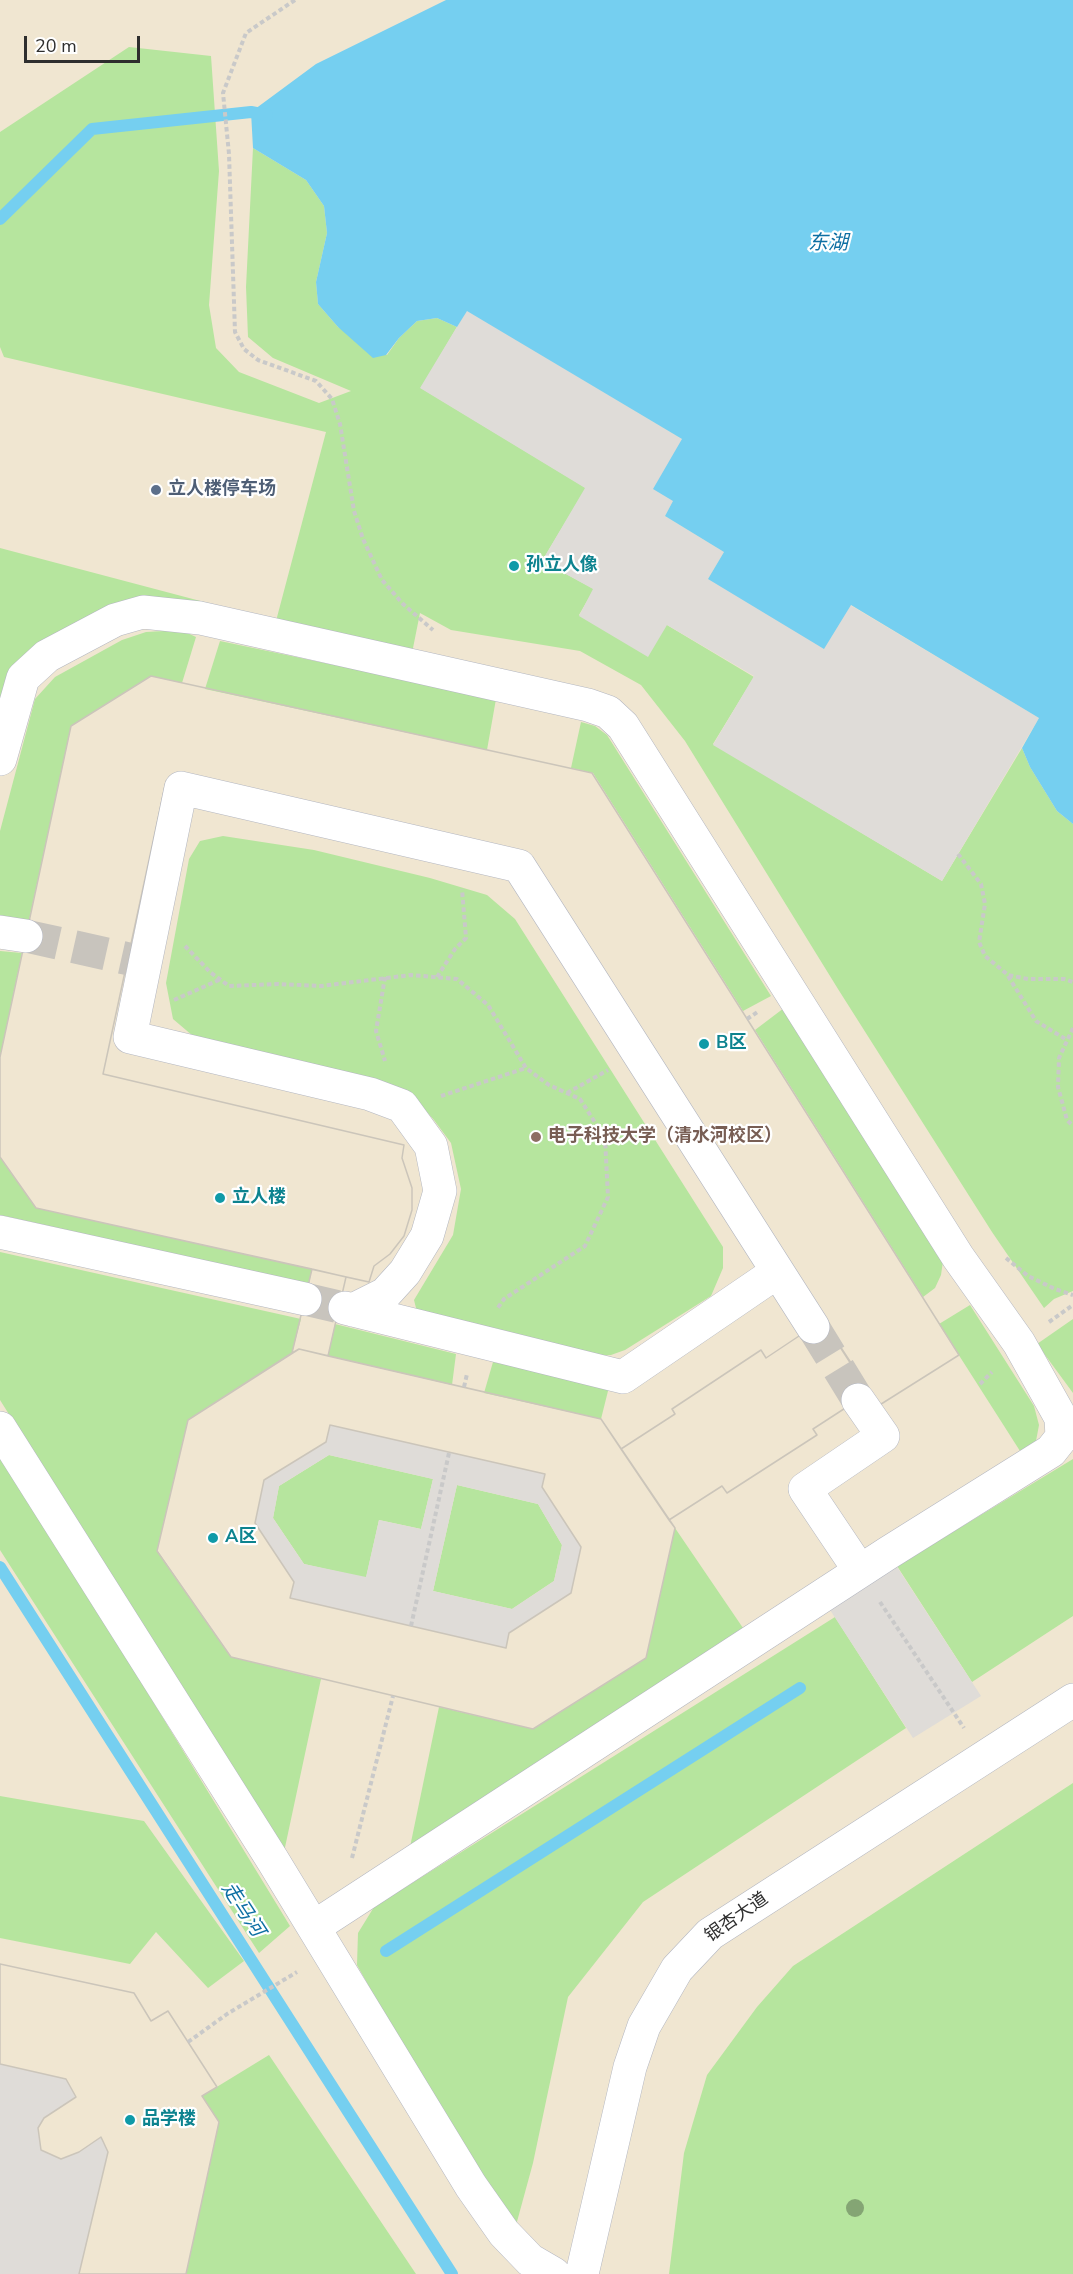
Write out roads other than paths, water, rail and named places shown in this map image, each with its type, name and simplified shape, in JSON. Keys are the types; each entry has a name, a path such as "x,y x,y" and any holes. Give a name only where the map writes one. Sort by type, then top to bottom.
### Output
{"street":[{"path":"0,759 23,678 47,656 115,620 142,612 200,618 588,705 608,712 623,726 958,1257 1019,1343 1061,1418 1062,1437 1051,1451 860,1571 326,1919"},
{"path":"777,1272 623,1377 474,1338 346,1308 385,1294 405,1272 427,1236 440,1191 431,1146 393,1102 130,1037 139,997 137,962 154,921 181,789 519,866 813,1328"},
{"path":"0,1232 305,1299"},
{"path":"858,1400 883,1437 806,1489 860,1571"},
{"path":"0,1428 326,1919 471,2186 504,2234 530,2260 554,2274"},
{"name":"银杏大道","path":"582,2274 630,2067 644,2025 677,1969 710,1934 1073,1700"}],"water":[{"name":"东湖","path":"446,0 1073,0 1073,824 1057,811 1030,767 1022,748 1039,718 851,605 824,649 708,579 724,552 665,516 673,501 653,489 682,439 467,311 457,327 437,318 417,321 399,338 386,355 373,358 338,327 318,304 316,282 327,233 324,206 306,180 253,148 251,112 316,64"}],"waterway":[{"path":"0,219 92,129 251,112 267,115"},
{"name":"走马河","path":"0,1567 452,2274"},
{"path":"386,1951 800,1688"}],"tunnel":[{"path":"26,936 129,959"},
{"path":"305,1299 339,1307"},
{"path":"813,1327 858,1400"}],"place":[{"name":"立人楼停车场","path":"156,490"},
{"name":"孙立人像","path":"514,566"},
{"name":"B区","path":"704,1044"},
{"name":"电子科技大学（清水河校区）","path":"536,1137"},
{"name":"立人楼","path":"220,1198"},
{"name":"A区","path":"213,1538"},
{"name":"品学楼","path":"130,2120"}]}
